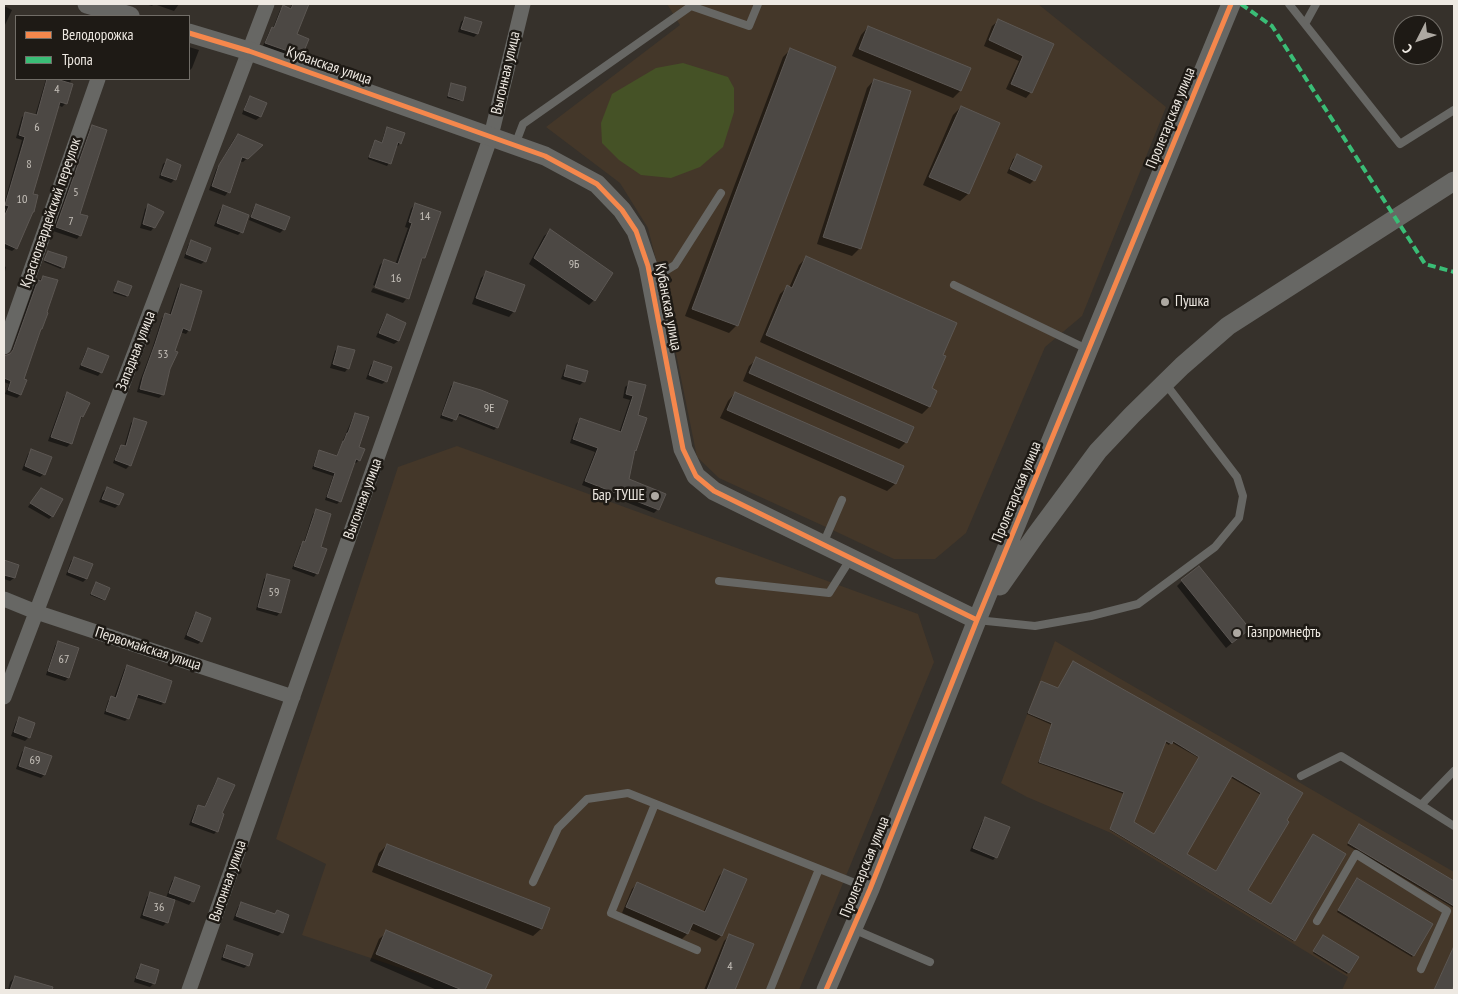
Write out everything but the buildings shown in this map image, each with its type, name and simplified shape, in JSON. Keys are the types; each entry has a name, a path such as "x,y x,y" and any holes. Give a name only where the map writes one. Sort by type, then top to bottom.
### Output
{"street":[{"path":"87,4 124,15"},
{"name":"Западная улица","path":"4,697 267,4"},
{"name":"Выгонная улица","path":"189,990 491,136 523,4"},
{"name":"Пролетарская улица","path":"826,990 870,889 977,620 1231,4"},
{"name":"Кубанская улица","path":"190,33 249,51 491,136 545,156 597,184 622,210 636,231 648,266 684,449 696,476 714,490 977,620"},
{"name":"Красногвардейский переулок","path":"4,348 98,80"},
{"path":"977,620 1035,536 1098,451 1165,383 1228,326 1454,181"},
{"name":"Первомайская улица","path":"4,599 36,612 293,697"}],"lane":[{"path":"515,145 523,124 691,6 749,26 758,4"},
{"path":"1289,4 1400,144 1454,110"},
{"path":"1305,24 1316,4"},
{"path":"650,280 675,265 721,193"},
{"path":"954,285 1089,350"},
{"path":"977,620 1035,626 1091,616 1138,604 1215,547 1239,518 1243,496 1237,477 1165,383"},
{"path":"823,544 842,500"},
{"path":"719,581 829,593 851,558"},
{"path":"1301,776 1341,756 1454,826"},
{"path":"1421,804 1454,771"},
{"path":"533,882 558,828 587,799 628,793 870,889"},
{"path":"654,804 611,913 698,950"},
{"path":"1317,921 1356,854 1447,911 1420,969"},
{"path":"770,990 819,869"},
{"path":"853,929 930,962"}],"shaded area":[{"path":"667,4 1038,4 1166,107 1082,316 1045,347 966,533 935,559 894,559 719,478 697,457 662,284 648,228 620,183 546,127 680,25"},
{"path":"683,63 728,77 734,88 734,112 723,147 700,167 671,178 641,175 619,160 602,143 601,123 612,94 656,68"},
{"path":"457,446 918,614 934,662 799,990 466,990 302,935 326,864 276,839 398,467"},
{"path":"1055,641 1454,872 1454,990 1342,990 1348,977 1111,833 1027,797 1001,783"}],"marked path":[{"path":"1241,4 1272,26 1425,264 1454,272"}],"cycle path":[{"path":"826,990 870,889 977,620 1231,4"},
{"path":"190,33 249,51 545,156 597,184 622,210 636,231 648,266 683,449 696,476 714,491 977,620"}],"place":[{"name":"Пушка","path":"1165,302"},
{"name":"Бар ТУШЕ","path":"655,496"},
{"name":"Газпромнефть","path":"1237,633"}]}
